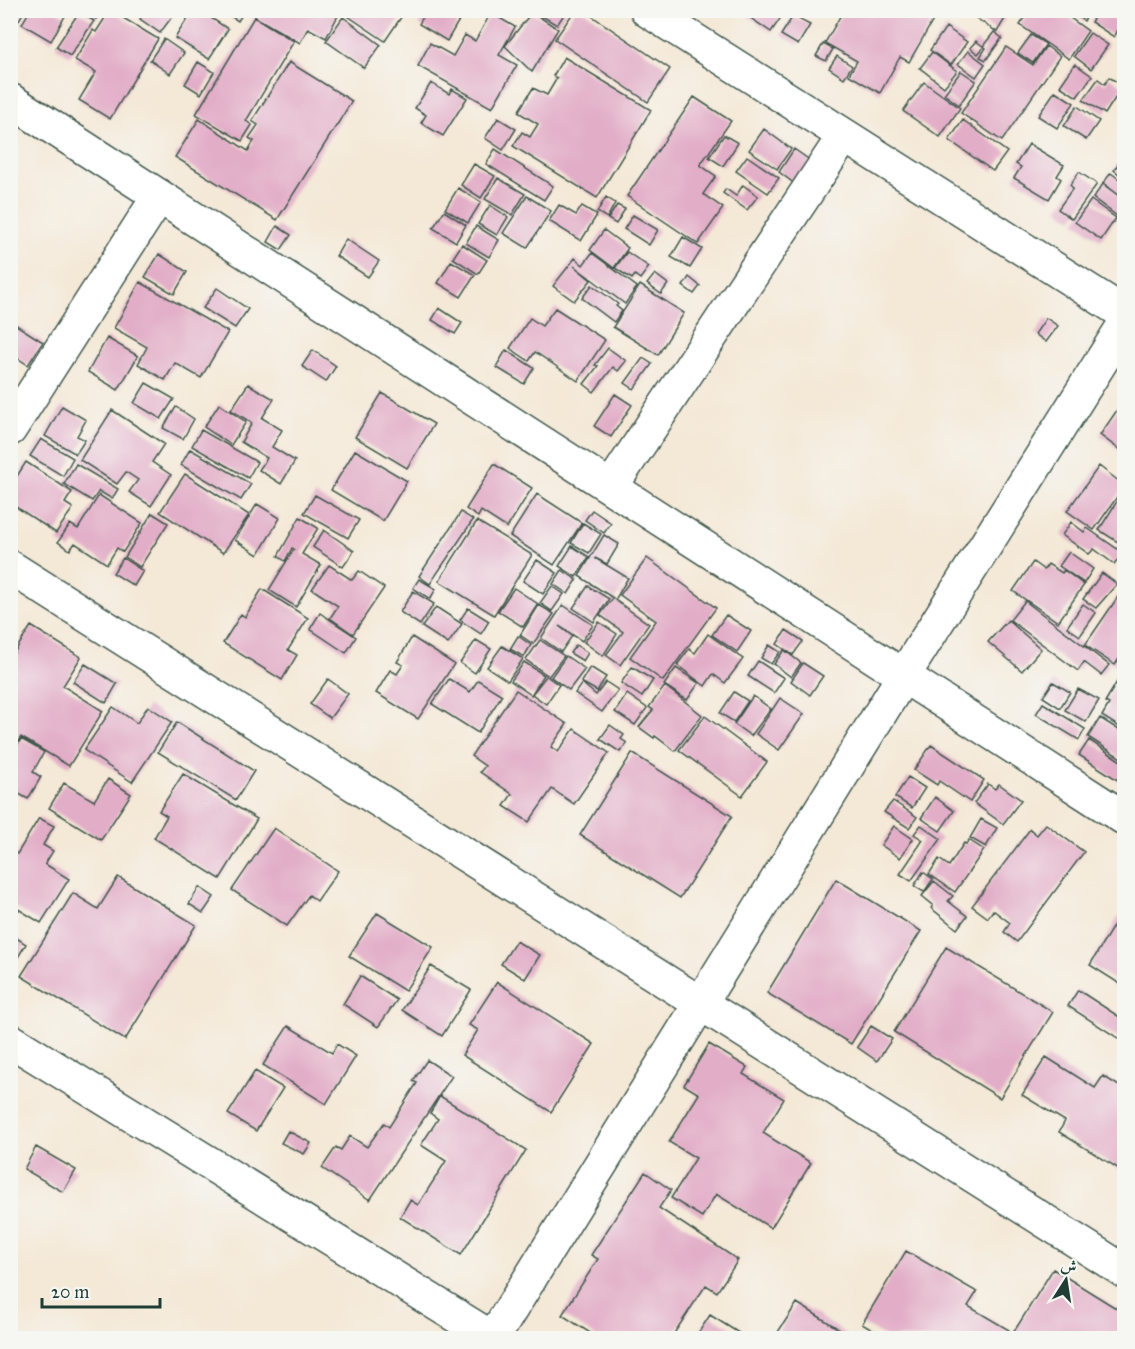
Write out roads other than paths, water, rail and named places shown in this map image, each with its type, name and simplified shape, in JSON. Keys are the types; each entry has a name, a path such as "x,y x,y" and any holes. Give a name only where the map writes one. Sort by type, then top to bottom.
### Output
{"street":[{"path":"647,10 1125,313"},
{"path":"10,100 1125,818"},
{"path":"611,487 844,135"},
{"path":"10,429 159,196"},
{"path":"10,1040 492,1338 904,675 1125,325"},
{"path":"10,567 1125,1271"}]}
